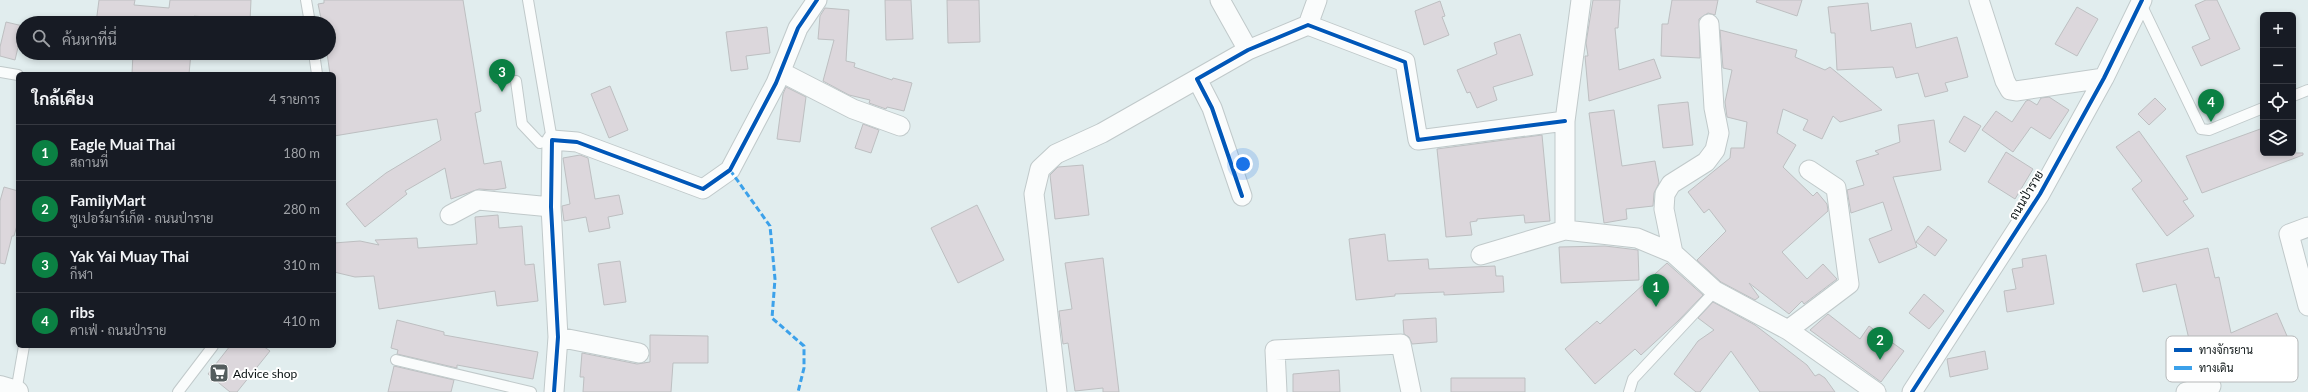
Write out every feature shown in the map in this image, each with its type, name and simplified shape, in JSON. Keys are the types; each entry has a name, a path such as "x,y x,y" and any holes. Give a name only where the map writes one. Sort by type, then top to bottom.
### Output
{"street":[{"path":"554,392 558,337 551,207 552,140 577,142 703,189 730,170 781,72 798,28 817,0"},
{"path":"1220,0 1248,50"},
{"path":"1308,25 1317,0"},
{"path":"1565,230 1565,121 1581,0"},
{"path":"1979,0 2005,81 2010,90 2016,91 2104,78"},
{"name":"ถนนป่าราย","path":"1912,392 2040,194 2104,78 2141,2"},
{"path":"1673,253 1665,215 1665,194 1671,184 1706,162 1715,150 1719,134 1714,108 1709,24"},
{"path":"1057,392 1034,194 1040,169 1056,154 1102,133 1248,50 1308,25 1405,62 1418,140 1565,121"},
{"path":"781,72 853,109 900,126"},
{"path":"1197,79 1212,108 1242,196"},
{"path":"1788,330 1850,284 1836,188 1809,170"},
{"path":"450,215 478,200 551,207"},
{"path":"2307,298 2289,234 2308,227"},
{"path":"1481,255 1565,230 1637,238 1673,253 1715,291 1788,330 1876,392"},
{"path":"558,337 639,353"},
{"path":"1277,392 1274,350 1402,344 1411,392"},
{"path":"2186,392 2211,386"}],"lane":[{"path":"306,0 309,16"},
{"path":"516,81 522,124 540,143 552,140 528,0"},
{"path":"2141,2 2201,128 2209,130 2260,109"},
{"path":"315,60 317,72"},
{"path":"0,72 16,75"},
{"path":"2296,95 2308,90"},
{"path":"1629,392 1633,380 1715,291"},
{"path":"10,390 23,348"},
{"path":"178,392 211,348"},
{"path":"396,360 531,392"}],"building":[{"path":"99,0 135,0 134,5 169,8 170,0 251,0 250,16 97,16"},
{"path":"324,0 463,0 481,111 475,113 484,164 501,161 506,188 494,190 479,189 451,199 445,168 405,191 407,194 365,227 346,204 386,173 441,140 437,119 336,136 336,72 330,72 328,60 336,60 336,16 321,16 318,4 324,3"},
{"path":"885,0 911,0 913,39 886,40"},
{"path":"947,0 979,0 980,42 948,43"},
{"path":"1593,0 1620,0 1618,28 1615,28 1619,70 1654,59 1661,78 1589,101 1585,56 1588,56 1586,43"},
{"path":"1672,0 1718,0 1715,15 1708,13 1699,19 1700,58 1661,56 1662,24 1668,24"},
{"path":"1757,0 1802,0 1797,16 1756,2"},
{"path":"2206,0 2217,0 2240,49 2201,66 2192,47 2210,39 2195,5"},
{"path":"1440,1 1445,16 1442,17 1449,35 1424,45 1415,11"},
{"path":"1868,3 1871,31 1911,23 1916,48 1957,37 1968,77 1945,83 1948,91 1925,97 1918,73 1896,78 1893,67 1837,70 1835,33 1831,33 1828,7"},
{"path":"2077,7 2098,19 2077,56 2055,44"},
{"path":"825,8 849,10 846,61 855,63 854,67 892,80 893,78 912,83 904,111 887,107 886,109 869,103 870,100 849,95 823,81 834,40 818,39 820,16"},
{"path":"6,22 16,24 15,60 0,56 0,47"},
{"path":"767,27 770,53 746,56 748,69 731,71 726,32"},
{"path":"1720,30 1797,50 1795,57 1825,70 1830,67 1882,110 1840,122 1833,116 1822,139 1803,130 1808,120 1783,109 1777,133 1796,145 1783,167 1813,196 1817,192 1827,204 1828,211 1782,252 1807,279 1823,264 1837,279 1804,304 1802,301 1789,314 1749,283 1759,297 1755,300 1721,282 1697,260 1726,231 1709,209 1704,213 1688,192 1730,158 1731,148 1744,148 1747,122 1727,117 1725,102 1732,70 1723,68"},
{"path":"1520,34 1533,75 1493,87 1497,100 1477,108 1470,92 1467,93 1457,70 1497,54 1494,43"},
{"path":"133,60 190,60 189,72 132,72"},
{"path":"610,86 628,130 609,138 591,94"},
{"path":"786,87 806,97 800,142 777,139 783,94"},
{"path":"2049,97 2069,110 2050,139 2031,127 2013,152 1982,130 1996,111 2012,122 2026,101 2029,100 2037,105 2041,98"},
{"path":"2155,98 2166,109 2149,125 2138,114"},
{"path":"1688,102 1693,145 1663,148 1658,105"},
{"path":"1614,110 1622,166 1655,161 1659,183 1654,193 1653,206 1626,209 1627,219 1604,223 1589,113"},
{"path":"1964,116 1981,126 1965,152 1949,142"},
{"path":"1934,120 1941,170 1893,177 1917,247 1879,263 1869,239 1892,230 1883,202 1851,213 1847,190 1864,185 1856,161 1879,154 1875,151 1900,142 1898,125"},
{"path":"863,124 879,130 871,153 855,148"},
{"path":"2260,129 2260,156 2296,156 2296,153 2303,153 2303,155 2202,193 2186,156"},
{"path":"2139,131 2188,199 2183,201 2194,216 2167,236 2132,189 2142,181 2116,147"},
{"path":"1542,135 1550,221 1525,223 1524,215 1477,219 1477,221 1470,222 1472,235 1446,237 1437,149"},
{"path":"2006,152 2033,169 2015,199 1988,182"},
{"path":"580,155 588,158 595,199 619,195 623,214 608,217 610,228 589,232 586,217 564,221 562,206 570,204 563,158"},
{"path":"1083,165 1089,215 1055,219 1050,175 1058,167"},
{"path":"4,187 16,190 16,229 14,236 12,236 5,264 0,263 0,201"},
{"path":"977,205 1004,260 958,283 931,228"},
{"path":"498,215 499,228 522,226 525,265 534,264 538,301 497,306 495,291 379,309 374,276 355,277 336,272 336,243 360,241 379,245 375,240 417,238 418,248 477,244 475,217"},
{"path":"1928,226 1947,240 1935,256 1916,242"},
{"path":"1385,234 1388,261 1428,259 1429,269 1495,266 1496,276 1503,276 1504,292 1444,295 1444,292 1395,294 1395,296 1356,300 1349,239"},
{"path":"1605,246 1638,250 1639,280 1561,283 1559,247"},
{"path":"2208,248 2215,278 2219,277 2231,333 2277,313 2287,336 2188,336 2176,284 2143,292 2136,264"},
{"path":"2046,255 2054,304 2007,312 2004,291 2016,289 2012,269 2023,267 2022,259"},
{"path":"1103,258 1119,392 1103,392 1103,388 1075,391 1068,343 1063,344 1059,311 1072,309 1065,263"},
{"path":"620,261 626,302 604,305 598,264"},
{"path":"1667,263 1703,295 1678,321 1641,355 1635,349 1595,384 1565,349 1597,321 1600,324"},
{"path":"1924,294 1944,311 1929,329 1909,313"},
{"path":"1713,302 1755,325 1807,365 1815,376 1819,374 1825,378 1835,392 1760,392 1731,351 1700,392 1696,392 1674,374 1698,341 1714,330 1698,318"},
{"path":"1828,314 1860,339 1869,326 1904,351 1881,382 1810,330"},
{"path":"1436,318 1437,342 1412,344 1409,337 1404,334 1403,320"},
{"path":"397,320 444,332 444,335 538,352 533,379 457,365 457,368 397,354 398,350 391,348"},
{"path":"650,335 708,336 708,363 673,363 671,392 583,392 584,377 580,377 582,353 637,364 650,362"},
{"path":"228,348 266,348 270,351 237,392 230,392 208,374"},
{"path":"1985,351 1988,369 1950,377 1947,359"},
{"path":"394,366 454,380 451,392 388,392"},
{"path":"1339,370 1340,392 1293,392 1293,374"},
{"path":"1451,378 1525,378 1525,392 1451,392"}],"marked path":[{"path":"730,170 770,226 775,279 772,318 804,346 804,368 798,392"}],"cycle path":[{"path":"554,392 558,337 551,207 552,140 577,142 703,189 730,170 776,83 798,28 817,0"},
{"path":"1912,392 2040,194 2104,78 2142,0"},
{"path":"1242,196 1212,108 1197,79 1248,50 1308,25 1405,62 1418,140 1565,121"}],"place":[{"name":"Yak Yai Muay Thai","path":"502,92"},
{"name":"ribs","path":"2211,122"},
{"name":"Eagle Muai Thai","path":"1656,307"},
{"name":"FamilyMart","path":"1880,360"},
{"name":"Advice shop","path":"219,373"}]}
